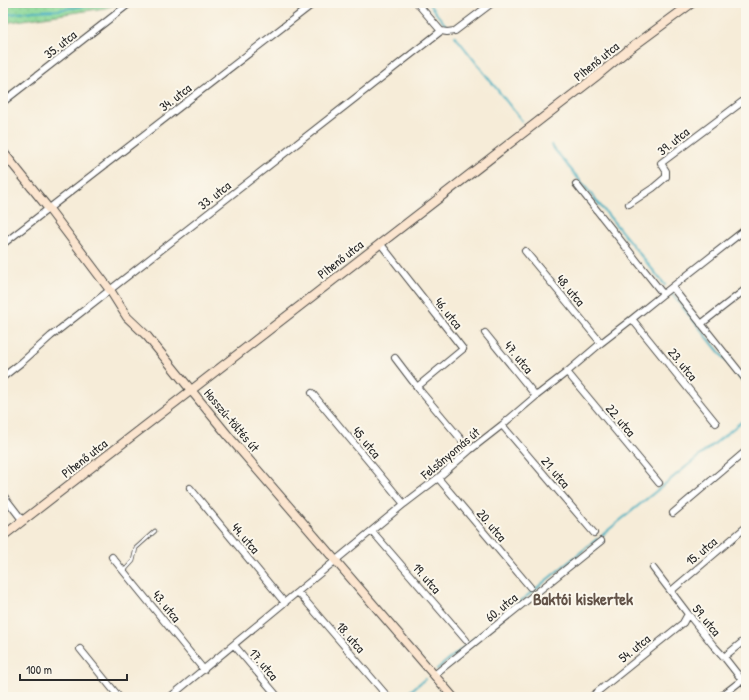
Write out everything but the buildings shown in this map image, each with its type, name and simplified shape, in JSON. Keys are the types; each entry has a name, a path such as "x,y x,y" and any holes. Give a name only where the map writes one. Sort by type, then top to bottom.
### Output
{"street":[{"name":"35. utca","path":"3,102 130,3"},
{"name":"34. utca","path":"3,244 314,3"},
{"path":"417,3 441,31 447,32 455,31 492,3"},
{"name":"Pihenő utca","path":"3,536 627,51 692,3"},
{"name":"33. utca","path":"3,377 51,336 441,31"},
{"name":"39. utca","path":"629,204 653,188 666,177 666,171 661,164 746,99"},
{"name":"Hosszú-töltés út","path":"3,152 110,290 127,317 147,336 235,444 453,697"},
{"path":"576,184 663,294"},
{"name":"Felsőnyomás út","path":"170,697 601,343 746,229"},
{"name":"46. utca","path":"380,243 463,349 417,386"},
{"name":"48. utca","path":"524,251 601,343"},
{"path":"672,287 746,380"},
{"path":"701,324 746,289"},
{"name":"23. utca","path":"632,319 716,423"},
{"name":"47. utca","path":"485,333 536,396"},
{"path":"395,358 470,450"},
{"name":"22. utca","path":"567,372 659,483"},
{"name":"45. utca","path":"312,393 404,504"},
{"name":"21. utca","path":"502,424 594,533"},
{"path":"673,513 746,451"},
{"name":"20. utca","path":"438,478 530,587"},
{"name":"44. utca","path":"190,488 285,603"},
{"path":"3,495 23,521"},
{"name":"15. utca","path":"671,591 746,527"},
{"name":"19. utca","path":"372,531 466,640"},
{"name":"60. utca","path":"434,675 601,541"},
{"name":"43. utca","path":"112,557 204,670"},
{"name":"59. utca","path":"653,568 688,614 746,685"},
{"name":"18. utca","path":"298,592 388,697"},
{"name":"54. utca","path":"591,697 683,622 688,614"},
{"path":"724,657 746,639"},
{"name":"17. utca","path":"234,645 278,697"},
{"path":"80,649 119,697"},
{"path":"720,697 742,680"}],"lane":[{"path":"124,571 133,561 136,548 155,531"}],"green space":[{"path":"3,3 121,3 105,8 3,23"}],"waterway":[{"path":"3,15 58,10 101,3"},
{"path":"428,3 448,28"},
{"path":"455,36 522,121"},
{"path":"551,145 665,285"},
{"path":"672,294 746,385"},
{"path":"601,536 746,418"},
{"path":"437,669 597,539"},
{"path":"403,697 425,679"}],"district":[{"name":"Baktói kiskertek","path":"583,599"}]}
